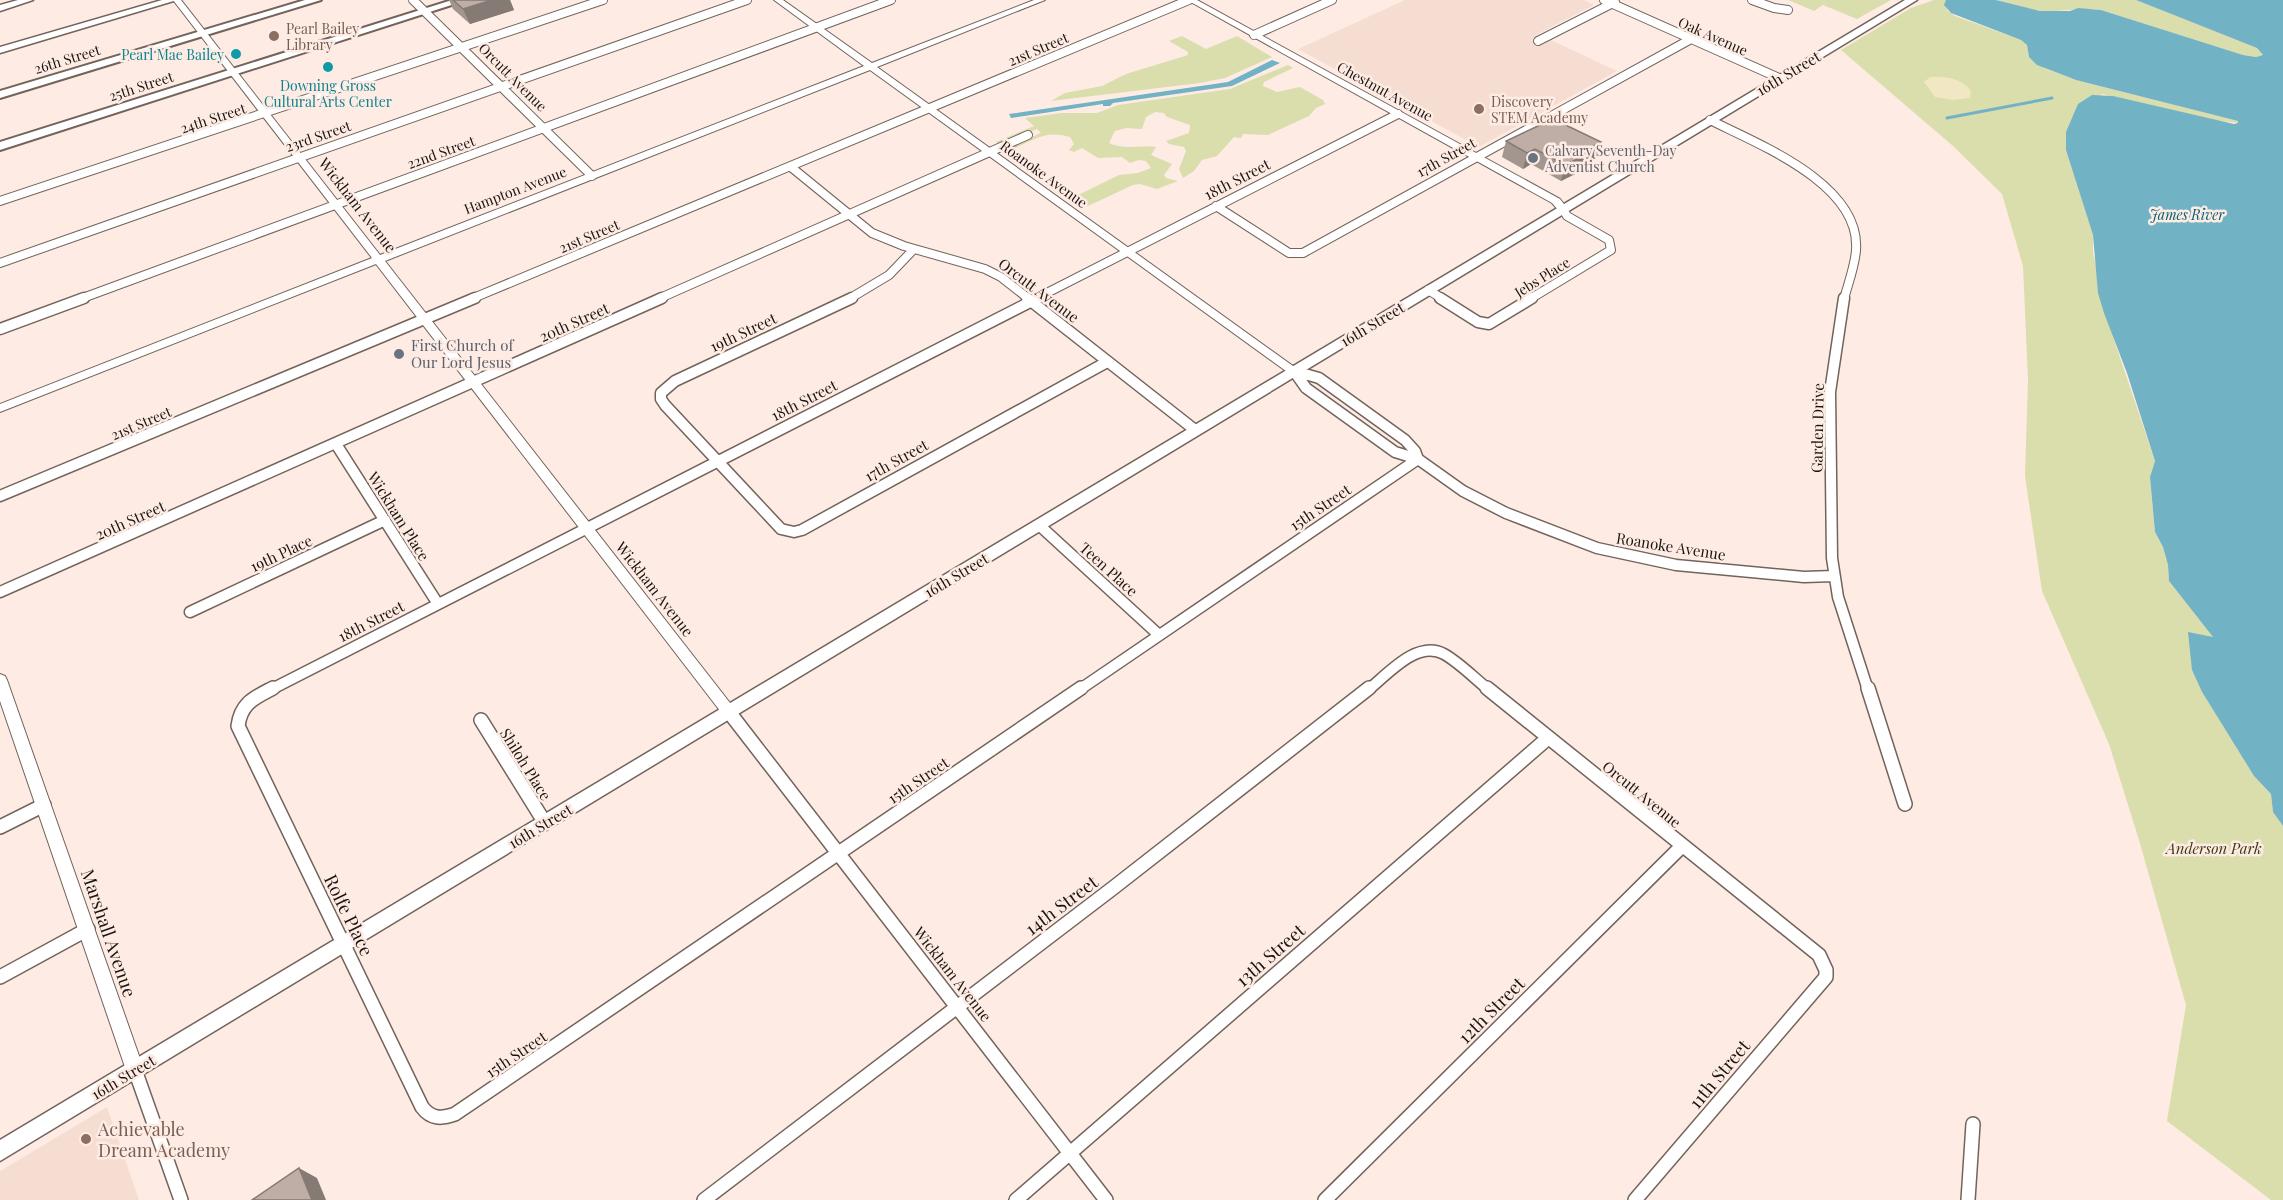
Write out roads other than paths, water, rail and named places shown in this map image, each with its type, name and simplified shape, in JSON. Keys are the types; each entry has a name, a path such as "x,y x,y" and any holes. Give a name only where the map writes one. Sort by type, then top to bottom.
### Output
{"main road":[{"path":"0,8 28,0"},
{"path":"0,50 175,0"},
{"name":"26th Street","path":"0,95 316,0"},
{"name":"25th Street","path":"0,146 462,0"},
{"name":"16th Street","path":"0,1151 1893,9 1912,0"}],"street":[{"name":"Wickham Avenue","path":"175,0 266,112 1106,1200"},
{"name":"Orcutt Avenue","path":"413,0 592,177"},
{"name":"24th Street","path":"0,201 603,0"},
{"name":"23rd Street","path":"0,262 747,0"},
{"name":"Roanoke Avenue","path":"778,0 1294,371 1306,388 1385,447 1418,459 1463,490 1506,513 1597,548 1676,565 1804,577 1834,576"},
{"name":"22nd Street","path":"0,329 891,0"},
{"name":"Hampton Avenue","path":"0,408 1041,0"},
{"name":"Chestnut Avenue","path":"1190,0 1556,201 1563,209"},
{"name":"21st Street","path":"0,496 1190,0"},
{"path":"1254,35 1332,0"},
{"name":"Oak Avenue","path":"1604,0 1779,78"},
{"path":"1538,41 1620,0"},
{"path":"1752,0 1774,8 1788,10"},
{"name":"17th Street","path":"1216,206 1296,256 1691,39"},
{"name":"18th Street","path":"238,724 240,712 254,698 1398,114"},
{"name":"Garden Drive","path":"1710,120 1778,154 1823,183 1844,208 1854,231 1856,250 1842,307 1830,393 1834,576 1838,597 1905,804"},
{"name":"20th Street","path":"0,592 1028,135"},
{"name":"Orcutt Avenue","path":"791,167 878,236 913,250 949,256 977,264 1001,277 1195,430"},
{"name":"Jebs Place","path":"1428,290 1478,322 1489,324 1611,250 1609,240 1567,216 1563,209"},
{"name":"19th Street","path":"717,461 665,405 661,399 661,393 665,387 861,294 889,275 913,250"},
{"name":"17th Street","path":"717,461 781,529 787,532 802,530 1107,362"},
{"name":"Roanoke Avenue","path":"1294,371 1319,378 1405,440 1418,459"},
{"name":"Wickham Place","path":"336,444 438,604"},
{"name":"15th Street","path":"433,1118 444,1118 455,1114 1418,459"},
{"name":"19th Place","path":"190,612 385,520"},
{"name":"Teen Place","path":"1039,525 1159,634"},
{"name":"Orcutt Avenue","path":"1430,644 1819,955 1831,970"},
{"name":"14th Street","path":"704,1200 1415,653 1430,644"},
{"name":"Marshall Avenue","path":"0,680 3,701 44,805 181,1200"},
{"name":"Shiloh Place","path":"481,720 545,823"},
{"name":"Rolfe Place","path":"238,724 422,1107 433,1118"},
{"name":"13th Street","path":"1016,1200 1548,738"},
{"path":"0,827 44,805"},
{"name":"12th Street","path":"1325,1200 1682,846"},
{"path":"0,977 87,929"},
{"name":"11th Street","path":"1635,1200 1831,970"},
{"path":"1968,1200 1973,1124"}],"water":[{"name":"James River","path":"1946,0 1996,0 2040,11 2070,11 2078,8 2101,10 2243,55 2256,57 2263,55 2257,48 2136,0 2283,0 2283,826 2273,812 2271,794 2254,776 2202,692 2192,670 2188,632 2213,637 2169,581 2163,547 2155,532 2150,477 2155,461 2098,293 2093,235 2066,150 2066,132 2078,104 2092,95 2113,96 2234,124 2238,121 2076,80 2037,65 2029,57 2027,45 2021,40 1951,13 1944,5"},
{"path":"1272,60 1280,63 1232,86 1113,103 1110,106 1103,106 1103,104 1011,118 1009,114 1228,82"}],"waterway":[{"path":"1947,118 2052,98"}],"place":[{"name":"Pearl Bailey Library","path":"274,36"},
{"name":"Pearl Mae Bailey","path":"236,54"},
{"name":"Downing Gross Cultural Arts Center","path":"328,67"},
{"name":"Discovery STEM Academy","path":"1479,109"},
{"name":"Calvary Seventh-Day Adventist Church","path":"1533,158"},
{"name":"First Church of Our Lord Jesus","path":"399,354"},
{"name":"Achievable Dream Academy","path":"86,1139"}],"park label":[{"name":"Anderson Park","path":"2214,848"}]}
